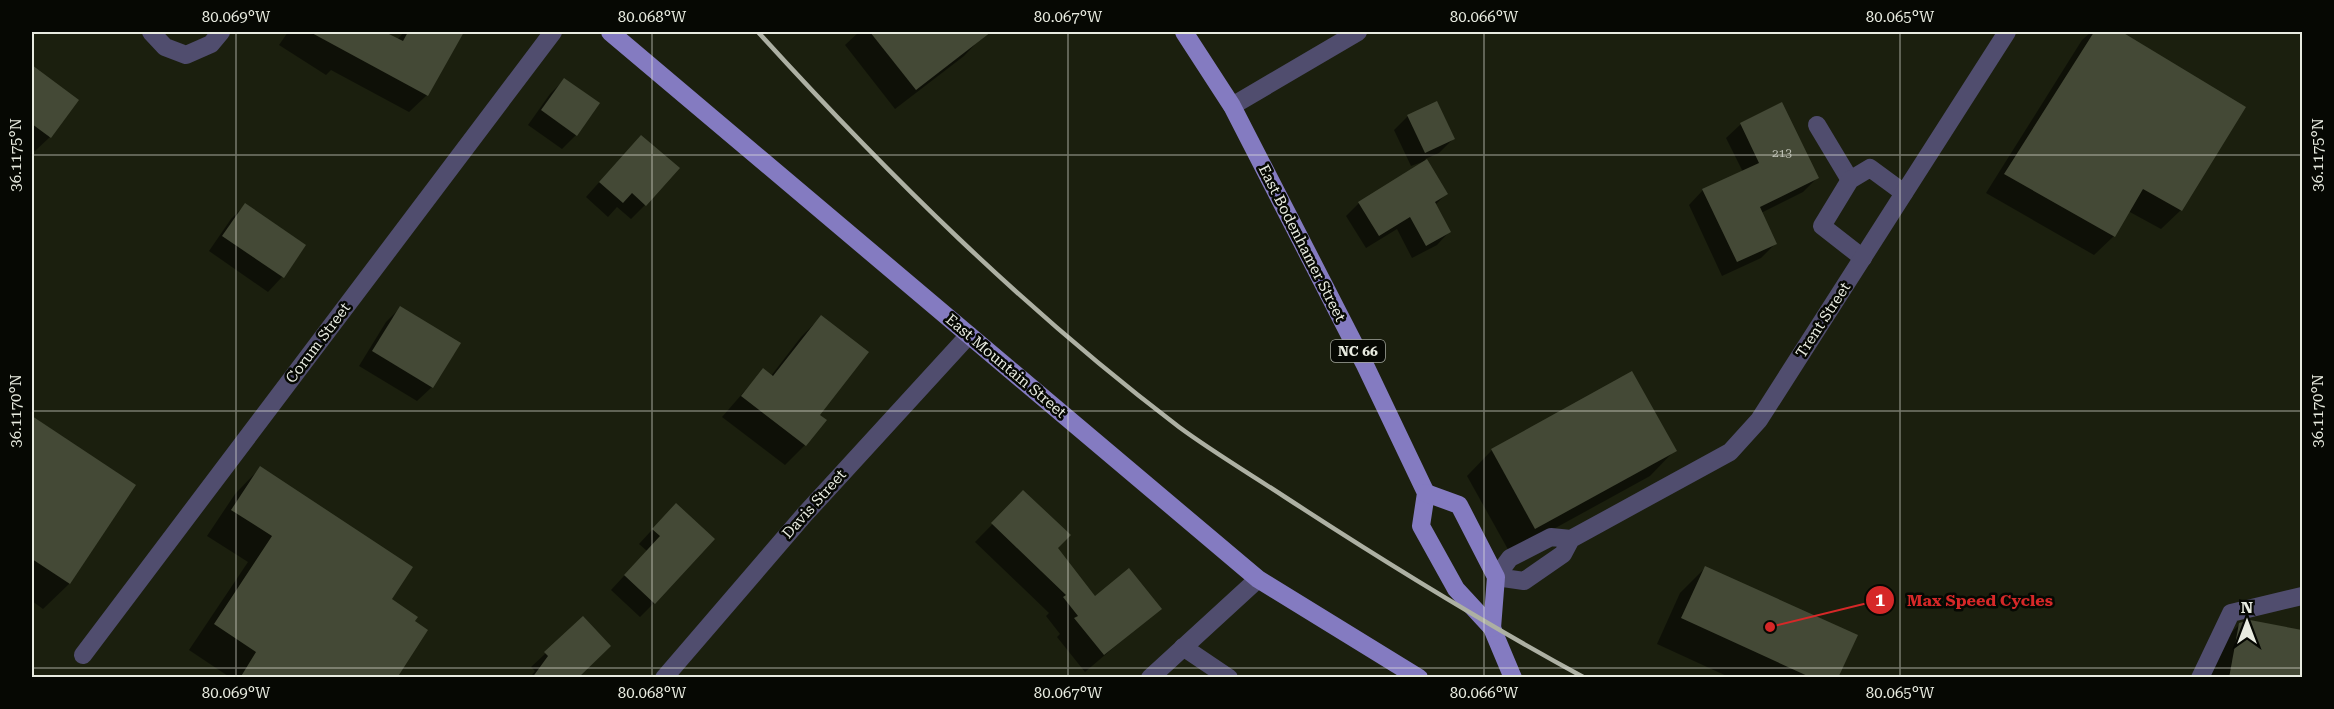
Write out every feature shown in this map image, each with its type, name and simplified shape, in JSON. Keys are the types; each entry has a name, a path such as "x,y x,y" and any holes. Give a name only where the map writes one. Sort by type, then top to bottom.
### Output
{"main road":[{"name":"East Mountain Street","path":"610,32 1258,579 1419,678"},
{"name":"East Bodenhamer Street","path":"1184,32 1232,106 1365,365 1426,493"},
{"path":"1492,628 1496,577 1459,505 1426,493 1420,526 1456,589 1492,628 1513,678"}],"street":[{"path":"151,32 165,47 186,55 211,44 221,32"},
{"name":"Corum Street","path":"83,655 553,32"},
{"path":"1232,106 1358,32"},
{"name":"Trent Street","path":"1571,539 1551,537 1510,558 1496,577 1524,581 1563,554 1571,539 1730,452 1759,420 2007,32"},
{"path":"1817,125 1850,180"},
{"path":"1863,258 1822,226 1850,180 1870,168 1904,193"},
{"name":"Davis Street","path":"664,678 805,514 969,335"},
{"path":"1150,678 1258,579"},
{"path":"2200,678 2231,613 2302,596"},
{"path":"1183,647 1229,678"}],"building":[{"path":"310,32 385,32 403,41 408,32 464,32 428,96"},
{"path":"870,32 991,32 916,90"},
{"path":"2094,32 2122,32 2246,107 2182,211 2143,189 2115,237 2004,174"},
{"path":"32,65 79,100 51,138 32,124"},
{"path":"564,78 600,103 577,136 541,110"},
{"path":"1437,101 1455,139 1425,153 1407,115"},
{"path":"1782,102 1819,178 1760,207 1777,244 1737,262 1702,189 1759,163 1740,123"},
{"path":"641,135 680,168 646,206 632,193 623,203 599,182"},
{"path":"1427,159 1448,194 1435,202 1451,232 1426,246 1410,217 1379,236 1358,202"},
{"path":"245,203 306,245 284,278 222,236"},
{"path":"400,306 461,343 433,388 372,351"},
{"path":"821,315 869,352 820,415 827,420 806,446 741,396 763,368 773,376"},
{"path":"1632,371 1677,451 1535,529 1491,449"},
{"path":"32,416 136,485 70,584 32,559"},
{"path":"260,466 413,567 392,599 418,617 415,621 428,630 397,678 240,678 256,652 214,624 272,536 231,510"},
{"path":"1023,490 1071,535 1058,548 1095,596 1129,568 1162,609 1104,655 1074,618 1078,616 1063,597 1066,595 991,523"},
{"path":"676,503 715,539 655,604 624,575 660,536 652,529"},
{"path":"1705,566 1858,635 1838,678 1812,678 1681,618"},
{"path":"583,616 611,646 578,678 532,678 548,656 544,652"},
{"path":"2250,620 2302,630 2302,678 2229,678 2239,623"}],"railway":[{"path":"758,32 857,138 1012,288 1122,382 1179,427 1396,568 1585,678"}],"place":[{"name":"Max Speed Cycles","path":"1770,627"}]}
